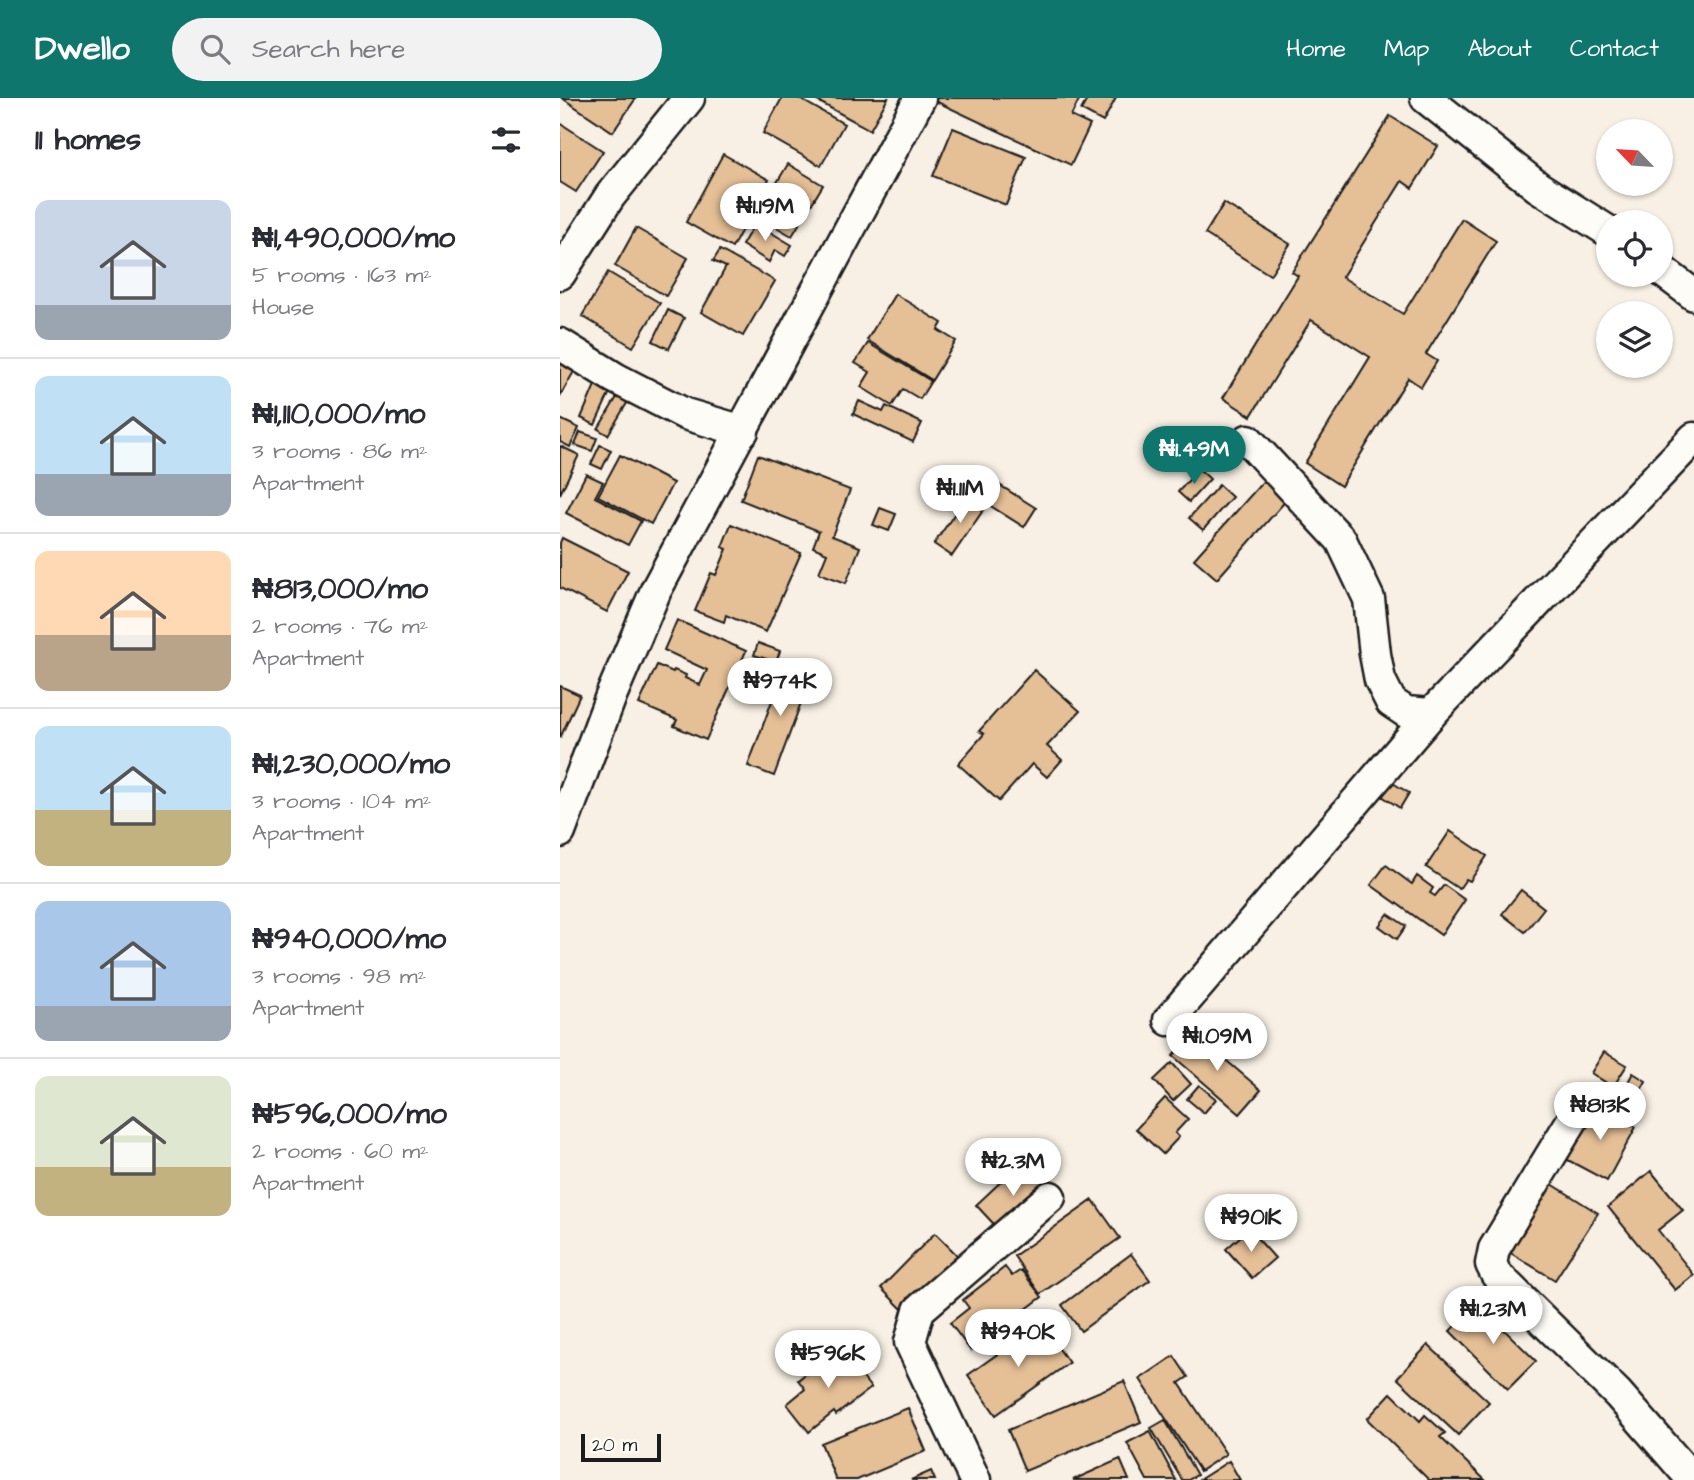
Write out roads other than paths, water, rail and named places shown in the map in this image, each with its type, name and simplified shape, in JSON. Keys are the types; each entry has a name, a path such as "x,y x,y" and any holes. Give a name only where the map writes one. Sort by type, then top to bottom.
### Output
{"street":[{"path":"560,274 610,196 689,98"},
{"path":"560,832 611,696 656,590 920,98"},
{"path":"1426,98 1538,187 1596,223"},
{"path":"1673,279 1694,295"},
{"path":"560,344 615,379 685,414 743,431"},
{"path":"1169,1020 1431,714 1694,438"},
{"path":"1248,440 1341,540 1369,599 1380,680 1391,702 1406,712 1431,714"},
{"path":"1579,1109 1494,1249 1491,1264 1496,1275 1618,1394 1693,1480"},
{"path":"975,1480 910,1342 919,1310 1050,1197"}]}
